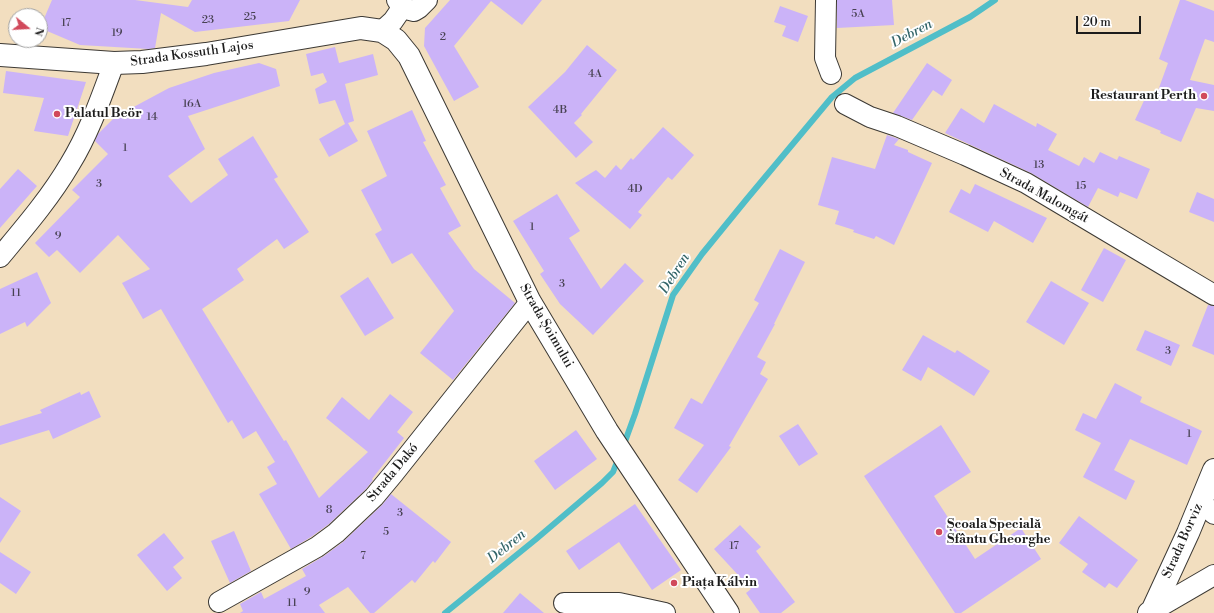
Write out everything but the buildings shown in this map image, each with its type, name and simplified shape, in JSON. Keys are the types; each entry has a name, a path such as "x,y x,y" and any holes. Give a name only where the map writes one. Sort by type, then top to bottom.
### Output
{"main road":[{"name":"Strada Kossuth Lajos","path":"0,55 114,64 206,54 361,28 382,31"},
{"name":"Strada Șoimului","path":"382,31 396,40 409,56 530,302 607,431 728,613"},
{"name":"Strada Borviz","path":"1151,612 1207,508 1214,470"}],"street":[{"path":"382,31 393,21 400,4 414,11 427,0"},
{"path":"826,0 825,58 831,74"},
{"path":"0,257 52,192 71,164 88,131 114,64"},
{"name":"Strada Malomgát","path":"845,104 870,117 897,126 1026,183 1214,295"},
{"name":"Strada Dakó","path":"219,602 317,547 336,533 356,515 374,497 394,473 530,302"},
{"path":"1151,612 1214,575"},
{"path":"564,603 619,603 665,613"}],"waterway":[{"name":"Debren","path":"623,447 673,295 702,254 746,200 832,97 855,78 970,17 995,0"},
{"name":"Debren","path":"445,613 602,483 613,472 619,457"}],"place":[{"name":"Restaurant Perth","path":"1204,96"},
{"name":"Palatul Beör","path":"57,114"},
{"name":"Școala Specială Sfântu Gheorghe","path":"939,532"},
{"name":"Piața Kálvin","path":"674,583"}]}
